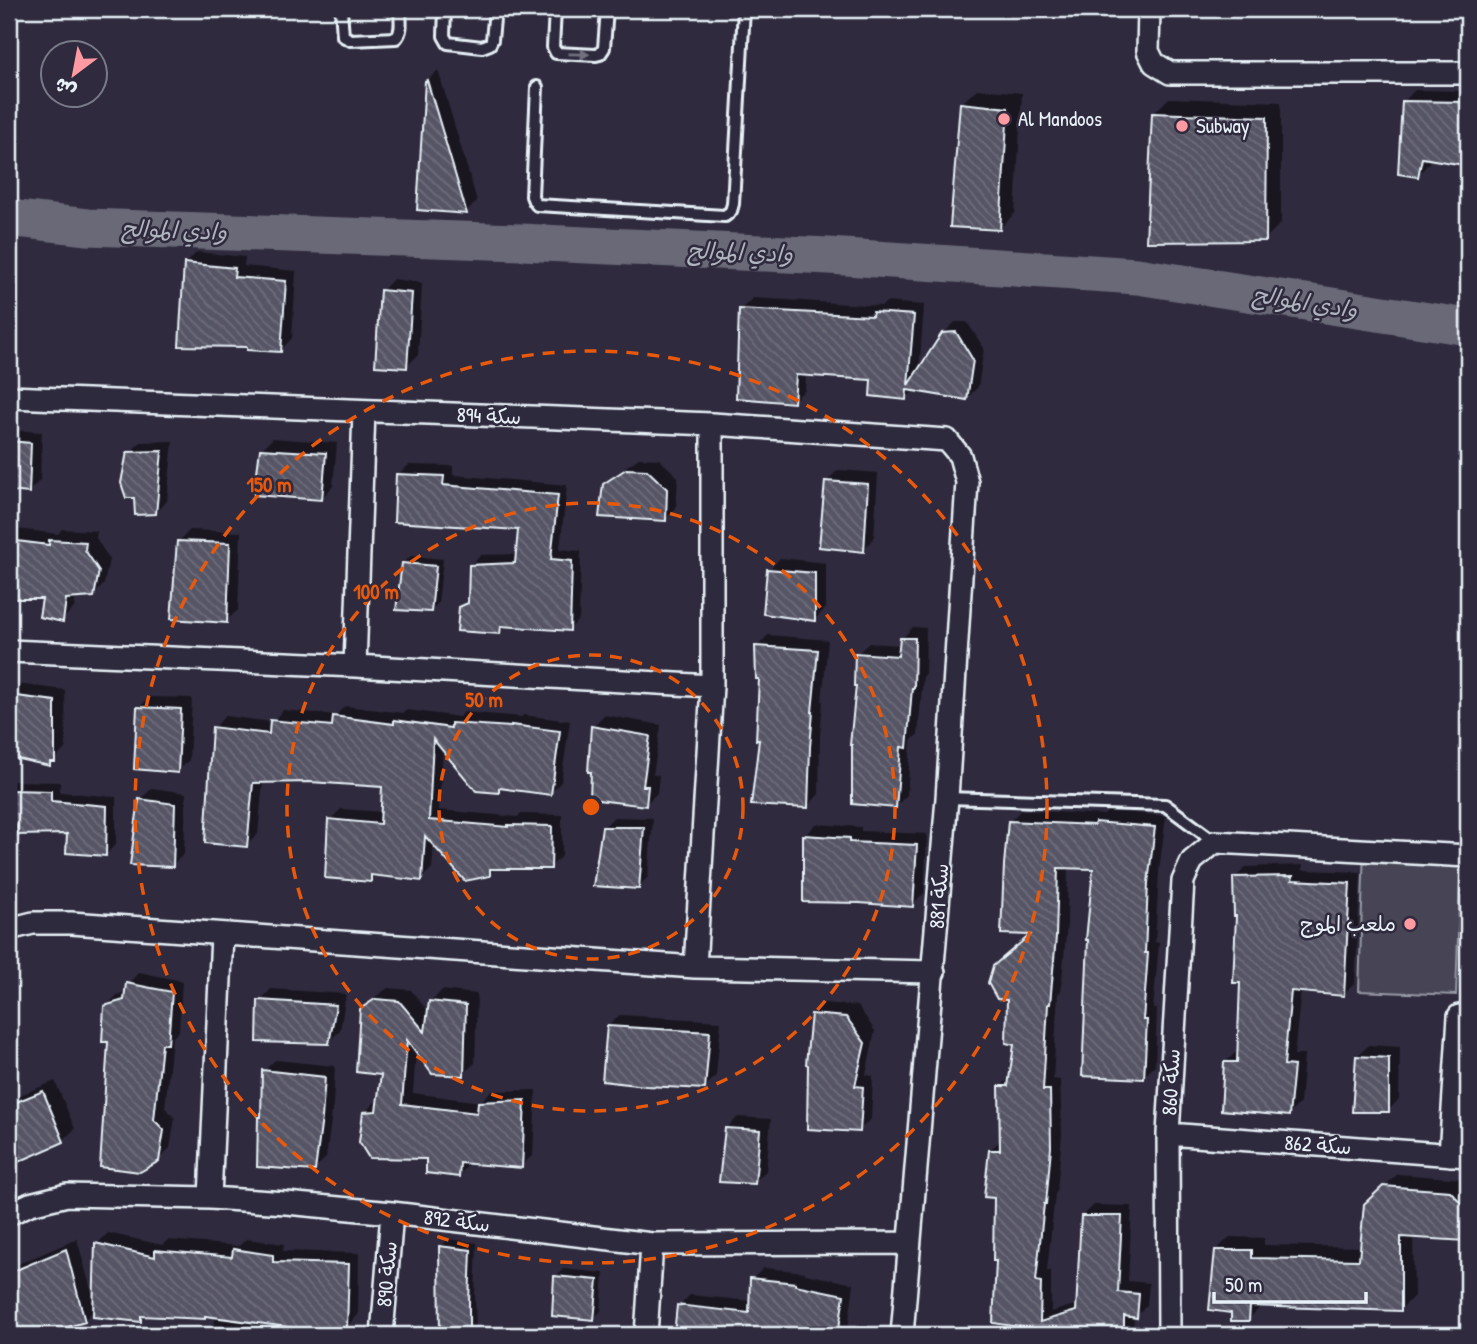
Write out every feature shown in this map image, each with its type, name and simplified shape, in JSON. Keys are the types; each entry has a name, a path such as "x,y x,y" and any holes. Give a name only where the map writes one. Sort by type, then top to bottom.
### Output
{"street":[{"path":"1149,9 1148,51 1154,63 1170,73 1468,73"},
{"name":"سكة 894","path":"9,397 712,424 947,440 960,456"},
{"path":"355,666 364,411"},
{"path":"695,967 712,686 712,424"},
{"name":"سكة 881","path":"902,1335 947,798 967,482 960,456"},
{"path":"9,651 355,666 712,686"},
{"path":"1215,842 1468,856"},
{"name":"سكة 860","path":"1169,1335 1168,1135 1183,881 1192,861 1215,842"},
{"path":"9,929 33,923 71,923 695,967 934,972"},
{"path":"210,1198 222,935"},
{"path":"1459,1016 1459,1156"},
{"name":"سكة 862","path":"1168,1135 1459,1156"},
{"name":"سكة 892","path":"9,1214 30,1203 68,1195 210,1198 391,1213 652,1244 908,1243"},
{"name":"سكة 890","path":"382,1335 391,1213"},
{"path":"646,1335 652,1244"}],"lane":[{"path":"341,9 341,31 343,36 351,40 396,38 401,31 400,9"},
{"path":"445,9 444,36 448,43 482,47 490,44 492,40 495,9"},
{"path":"555,9 553,47 556,53 596,55 604,48 607,9"},
{"path":"537,87 532,195 537,205 725,216 731,211 733,204 744,9"},
{"path":"947,798 1166,805 1215,842"}],"shaded area":[{"path":"1364,848 1461,851 1456,995 1359,991"}],"building":[{"path":"427,80 467,214 417,210"},
{"path":"1402,101 1466,102 1464,165 1422,158 1418,177 1398,174"},
{"path":"960,103 1008,108 1000,230 950,227"},
{"path":"1152,113 1267,117 1266,241 1146,242"},
{"path":"184,263 235,268 234,277 286,281 281,352 247,350 247,347 179,346"},
{"path":"380,290 412,293 407,368 375,366"},
{"path":"739,309 872,316 873,312 914,315 908,385 942,333 956,332 973,360 967,400 907,390 906,400 870,396 871,380 796,375 794,403 736,398"},
{"path":"9,441 31,443 29,493 9,491"},
{"path":"260,449 326,453 322,500 254,495"},
{"path":"162,451 156,514 135,515 134,498 126,498 121,483 127,452"},
{"path":"626,469 647,470 667,489 666,521 599,517 603,484"},
{"path":"396,474 444,476 443,485 558,495 551,559 572,561 570,631 501,626 500,634 457,631 459,607 468,603 469,565 515,563 518,530 394,522"},
{"path":"825,481 868,484 864,552 819,547"},
{"path":"9,540 49,545 49,540 86,542 85,550 99,571 94,597 66,599 63,622 39,617 42,599 9,599"},
{"path":"177,541 230,543 227,623 171,619"},
{"path":"402,563 436,566 431,612 396,610"},
{"path":"767,569 815,573 815,621 763,614"},
{"path":"900,638 915,638 914,688 907,748 901,747 896,808 852,804 850,745 856,686 855,653 898,656"},
{"path":"755,646 818,650 808,808 751,805 759,740 756,740 759,679 756,679"},
{"path":"9,695 55,701 55,762 50,762 50,766 9,757"},
{"path":"137,707 181,709 178,773 134,769"},
{"path":"333,716 394,724 394,720 451,728 451,723 511,725 560,731 551,795 499,788 499,793 476,791 433,739 429,820 508,827 552,826 551,869 490,869 490,876 465,881 425,836 422,881 371,875 371,882 325,878 328,819 380,824 382,787 310,782 253,783 247,847 205,843 212,727 269,734 270,720 332,726"},
{"path":"591,726 650,736 643,786 648,786 646,806 590,799 591,772 588,772"},
{"path":"9,790 51,791 51,801 107,806 106,856 66,853 67,834 17,835 17,825 9,829"},
{"path":"139,799 175,804 173,867 130,865"},
{"path":"1008,821 1094,825 1095,822 1155,827 1148,883 1145,953 1148,953 1143,1020 1147,1020 1144,1079 1082,1076 1086,940 1093,869 1058,868 1056,937 1048,1004 1043,1090 1050,1090 1051,1147 1036,1281 1041,1282 1040,1322 1076,1311 1081,1216 1122,1216 1118,1292 1139,1294 1137,1318 1124,1316 1124,1334 1040,1330 993,1323 996,1261 993,1261 994,1198 984,1197 989,1150 1000,1150 999,1086 1008,1086 1014,1045 1006,1043 1007,1000 997,999 988,983 993,966 1030,935 1001,934"},
{"path":"602,827 644,827 639,889 593,886"},
{"path":"803,835 850,838 850,842 917,845 913,907 803,902"},
{"path":"1293,876 1292,880 1350,883 1344,996 1291,991 1284,1065 1294,1066 1289,1116 1221,1110 1224,1062 1237,1062 1240,983 1233,983 1236,916 1233,877"},
{"path":"126,983 172,992 168,1044 162,1044 154,1120 164,1130 159,1161 140,1172 100,1167 108,1042 102,1042 104,1006 124,1000"},
{"path":"375,999 399,1001 425,1032 429,1001 466,1005 464,1076 432,1074 407,1040 402,1104 477,1113 478,1102 525,1100 522,1168 460,1163 459,1177 426,1173 426,1159 369,1158 359,1142 363,1112 376,1111 381,1075 356,1072 360,1009"},
{"path":"258,1000 336,1005 329,1044 257,1042"},
{"path":"811,1014 846,1017 865,1043 855,1086 863,1087 860,1132 807,1129 806,1064"},
{"path":"607,1026 710,1032 705,1089 602,1081"},
{"path":"1356,1056 1389,1058 1389,1112 1352,1112"},
{"path":"262,1070 325,1077 315,1171 257,1167"},
{"path":"43,1091 64,1142 9,1166 9,1105"},
{"path":"725,1128 760,1130 755,1184 719,1182"},
{"path":"1383,1186 1450,1191 1467,1209 1466,1241 1401,1237 1401,1311 1250,1306 1249,1321 1231,1321 1231,1313 1209,1310 1215,1250 1252,1250 1252,1258 1359,1260 1364,1204"},
{"path":"95,1243 155,1257 155,1250 232,1257 233,1249 273,1255 273,1262 349,1264 347,1328 295,1328 205,1316 205,1319 141,1316 141,1322 93,1317"},
{"path":"439,1246 471,1250 469,1335 440,1335"},
{"path":"66,1249 85,1322 40,1335 9,1335 9,1273"},
{"path":"554,1276 598,1280 594,1320 552,1316"},
{"path":"750,1278 795,1283 844,1295 838,1335 674,1335 677,1305 749,1313"}],"waterway":[{"name":"وادي الموالح","path":"9,218 87,227 829,256 1137,276 1468,327"}],"place":[{"name":"Al Mandoos","path":"1004,119"},
{"name":"Subway","path":"1182,126"},
{"name":"ملعب الموج","path":"1410,924"}]}
